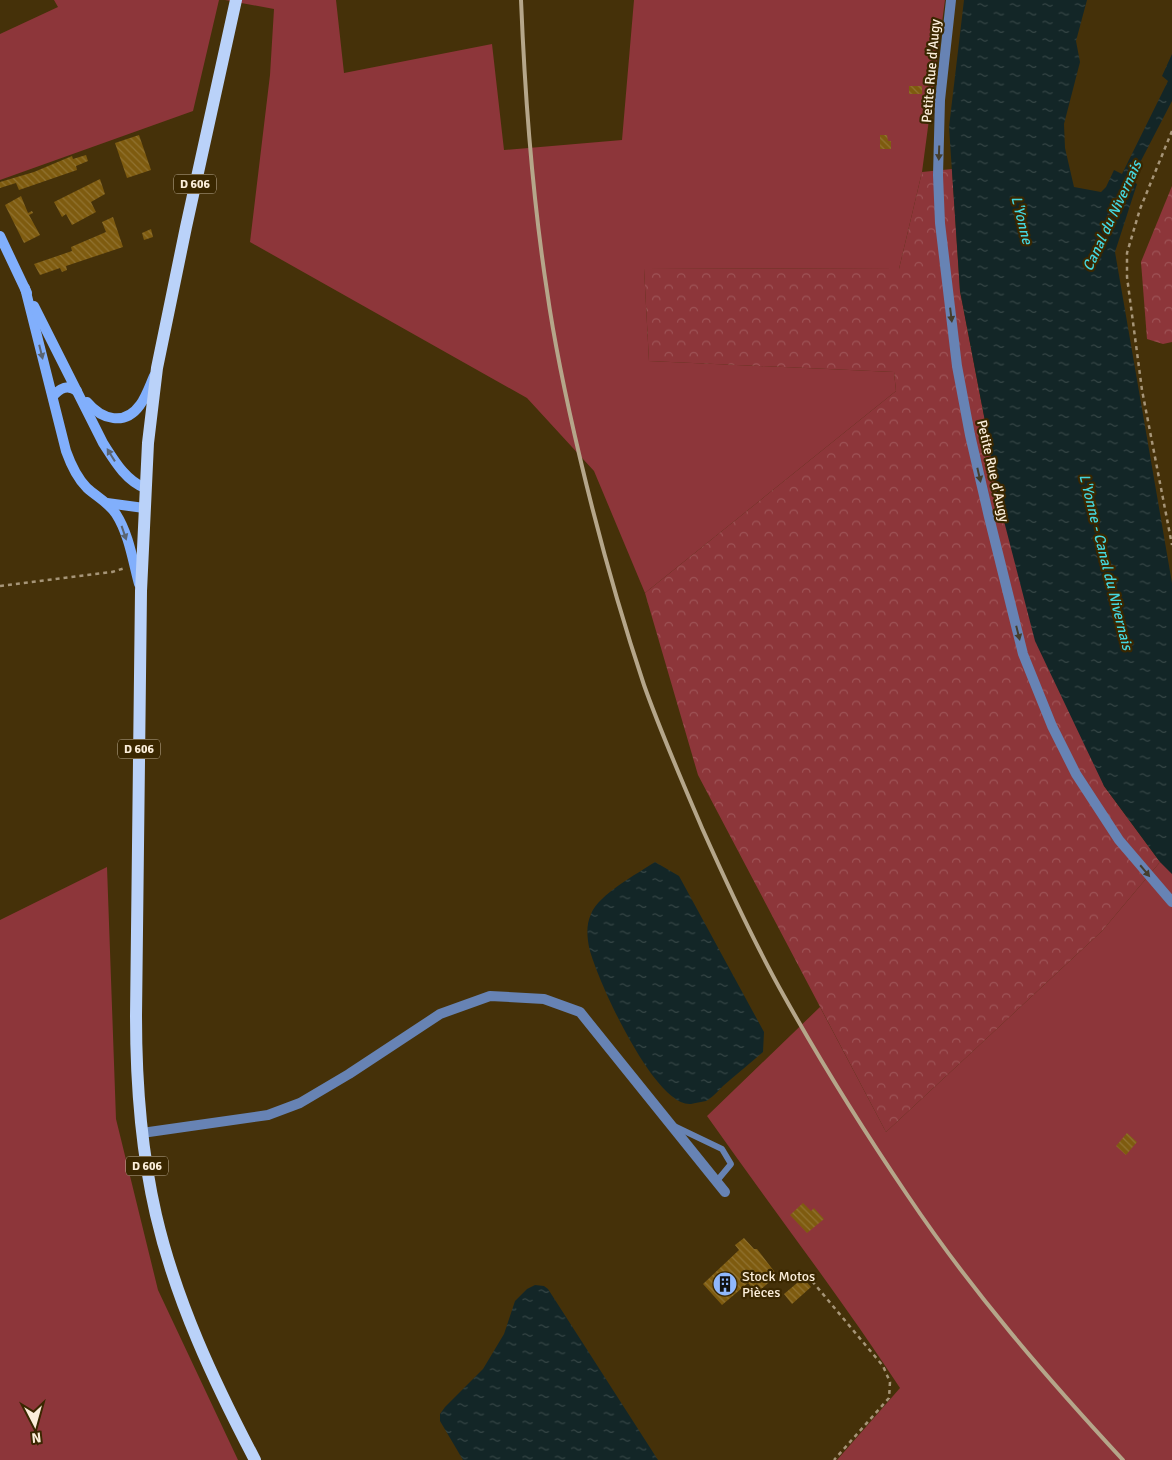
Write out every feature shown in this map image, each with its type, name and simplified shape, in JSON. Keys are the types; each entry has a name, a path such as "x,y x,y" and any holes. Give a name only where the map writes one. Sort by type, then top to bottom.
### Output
{"main road":[{"name":"D 606","path":"236,0 186,227 158,368 148,443 141,591 136,1073 142,1133 156,1216 173,1275 200,1348 255,1460"},
{"path":"0,236 76,390 114,460 136,485 145,488"},
{"path":"25,288 66,451 72,467 86,486 107,503 117,515 123,529 141,591"},
{"path":"53,396 60,388 66,387 76,390 94,411 103,416 124,418 142,404 158,368"},
{"path":"107,503 144,508"}],"street":[{"name":"Petite Rue d'Augy","path":"951,0 940,100 938,175 940,223 958,366 970,435 989,517 1023,654 1052,726 1076,774 1119,840 1172,902"},
{"path":"142,1133 268,1115 300,1103 349,1074 440,1014 490,996 544,999 580,1012 725,1192"}],"lane":[{"path":"669,1124 722,1149 731,1164 716,1182"}],"path":[{"path":"1172,131 1140,209 1127,253 1127,277 1141,382 1172,545"},
{"path":"0,586 112,572 134,566"},
{"path":"807,1275 883,1366 890,1382 889,1398 834,1460"}],"green space":[{"path":"54,0 219,0 193,111 0,180 0,34 58,7"},
{"path":"225,0 336,0 344,73 492,44 504,150 622,140 634,0 945,0 922,172 899,269 644,268 649,361 894,372 896,391 645,593 594,471 527,398 250,242 270,75 274,9"},
{"path":"952,169 960,291 984,416 1104,786 1160,862 1102,931 886,1132 698,775 645,593 896,391 894,372 649,361 644,268 899,269 922,172"},
{"path":"1172,186 1172,342 1163,344 1147,339 1141,262"},
{"path":"1160,862 1172,868 1172,1460 837,1460 900,1388 829,1285 707,1116 820,1007 886,1132 1102,931"},
{"path":"107,867 116,1119 158,1290 238,1460 0,1460 0,920"}],"water":[{"path":"964,0 1087,0 1076,41 1080,62 1064,124 1065,148 1074,187 1101,192 1106,187 1114,170 1122,174 1168,81 1162,76 1172,54 1172,101 1131,180 1137,184 1115,252 1172,583 1172,874 1160,862 1104,786 1035,641 997,494 960,291 949,127"},
{"path":"655,862 679,876 764,1032 763,1052 706,1101 691,1104 677,1100 661,1086 629,1039 603,985 588,943 588,922 595,907 619,885"},
{"path":"535,1285 544,1286 548,1289 658,1460 463,1460 440,1421 440,1414 483,1369 504,1334 515,1301 527,1289"}],"building":[{"path":"909,86 922,86 922,94 909,94"},
{"path":"139,135 151,170 127,178 115,143"},
{"path":"880,135 887,135 888,141 891,141 891,149 880,149"},
{"path":"86,155 88,161 76,166 77,170 19,190 16,183 0,188 0,182 34,172 72,156 73,159"},
{"path":"100,179 105,194 91,202 96,212 72,225 66,214 62,217 54,202"},
{"path":"21,196 28,213 32,211 33,213 29,215 40,235 24,243 5,205"},
{"path":"113,217 123,247 66,266 67,270 62,272 60,268 40,275 34,264 72,251 71,247 106,232 102,222"},
{"path":"151,229 153,237 144,240 142,233"},
{"path":"1127,1133 1137,1142 1126,1155 1116,1146"},
{"path":"803,1203 811,1211 814,1208 824,1219 807,1233 790,1215"},
{"path":"744,1238 754,1249 757,1249 777,1275 757,1293 748,1283 722,1305 703,1284 739,1250 735,1245"},
{"path":"803,1278 811,1287 792,1304 784,1294"}],"railway":[{"path":"521,0 533,182 550,312 575,437 587,486 618,600 657,721 702,828 762,954 813,1047 859,1122 932,1231 983,1299 1038,1365 1123,1460"}],"place":[{"name":"Stock Motos Pièces","path":"725,1284"}],"water label":[{"name":"Canal du Nivernais","path":"1112,216"},
{"name":"L'Yonne","path":"1022,220"},
{"name":"L'Yonne - Canal du Nivernais","path":"1106,562"}]}
